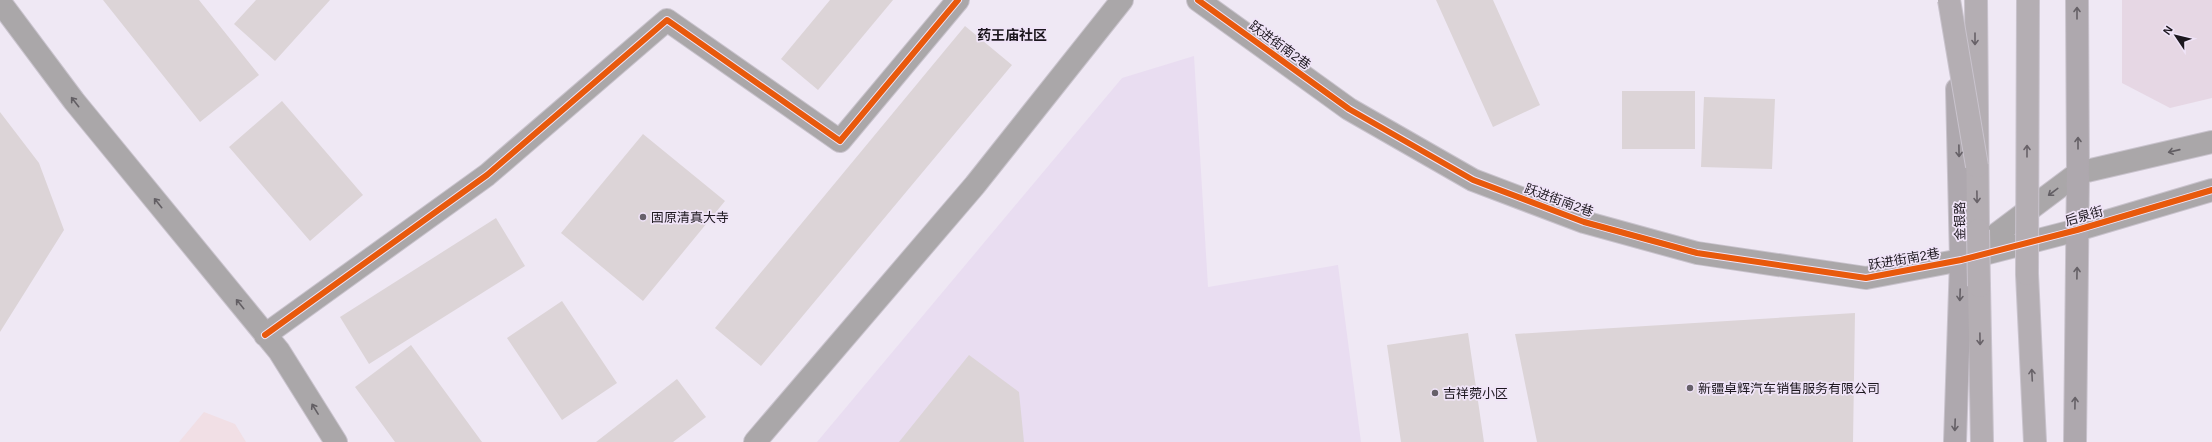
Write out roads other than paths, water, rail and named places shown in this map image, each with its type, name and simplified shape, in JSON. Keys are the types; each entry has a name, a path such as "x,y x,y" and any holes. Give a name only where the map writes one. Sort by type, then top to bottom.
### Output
{"highway":[{"path":"1949,0 1977,166"},
{"path":"1976,0 1977,166 1982,442"},
{"path":"2029,2 2027,274 2035,442"}],"main road":[{"name":"金银路","path":"1955,0 1962,260 1955,442"},
{"path":"2075,442 2078,230 2077,0"}],"street":[{"path":"265,335 487,175 667,20 840,141 958,0"},
{"path":"755,442 975,185 1122,0"},
{"name":"跃进街南2巷","path":"1198,0 1349,109 1473,180 1584,222 1697,253 1866,278 1962,260"},
{"path":"0,2 74,101 279,351 336,442"},
{"path":"1962,260 2078,173 2212,142"},
{"name":"后泉街","path":"1962,260 2078,230 2212,190"}],"place":[{"name":"固原清真大寺","path":"643,217"},
{"name":"新疆卓辉汽车销售服务有限公司","path":"1690,388"},
{"name":"吉祥菀小区","path":"1435,393"}],"district":[{"name":"药王庙社区","path":"1012,35"}]}
